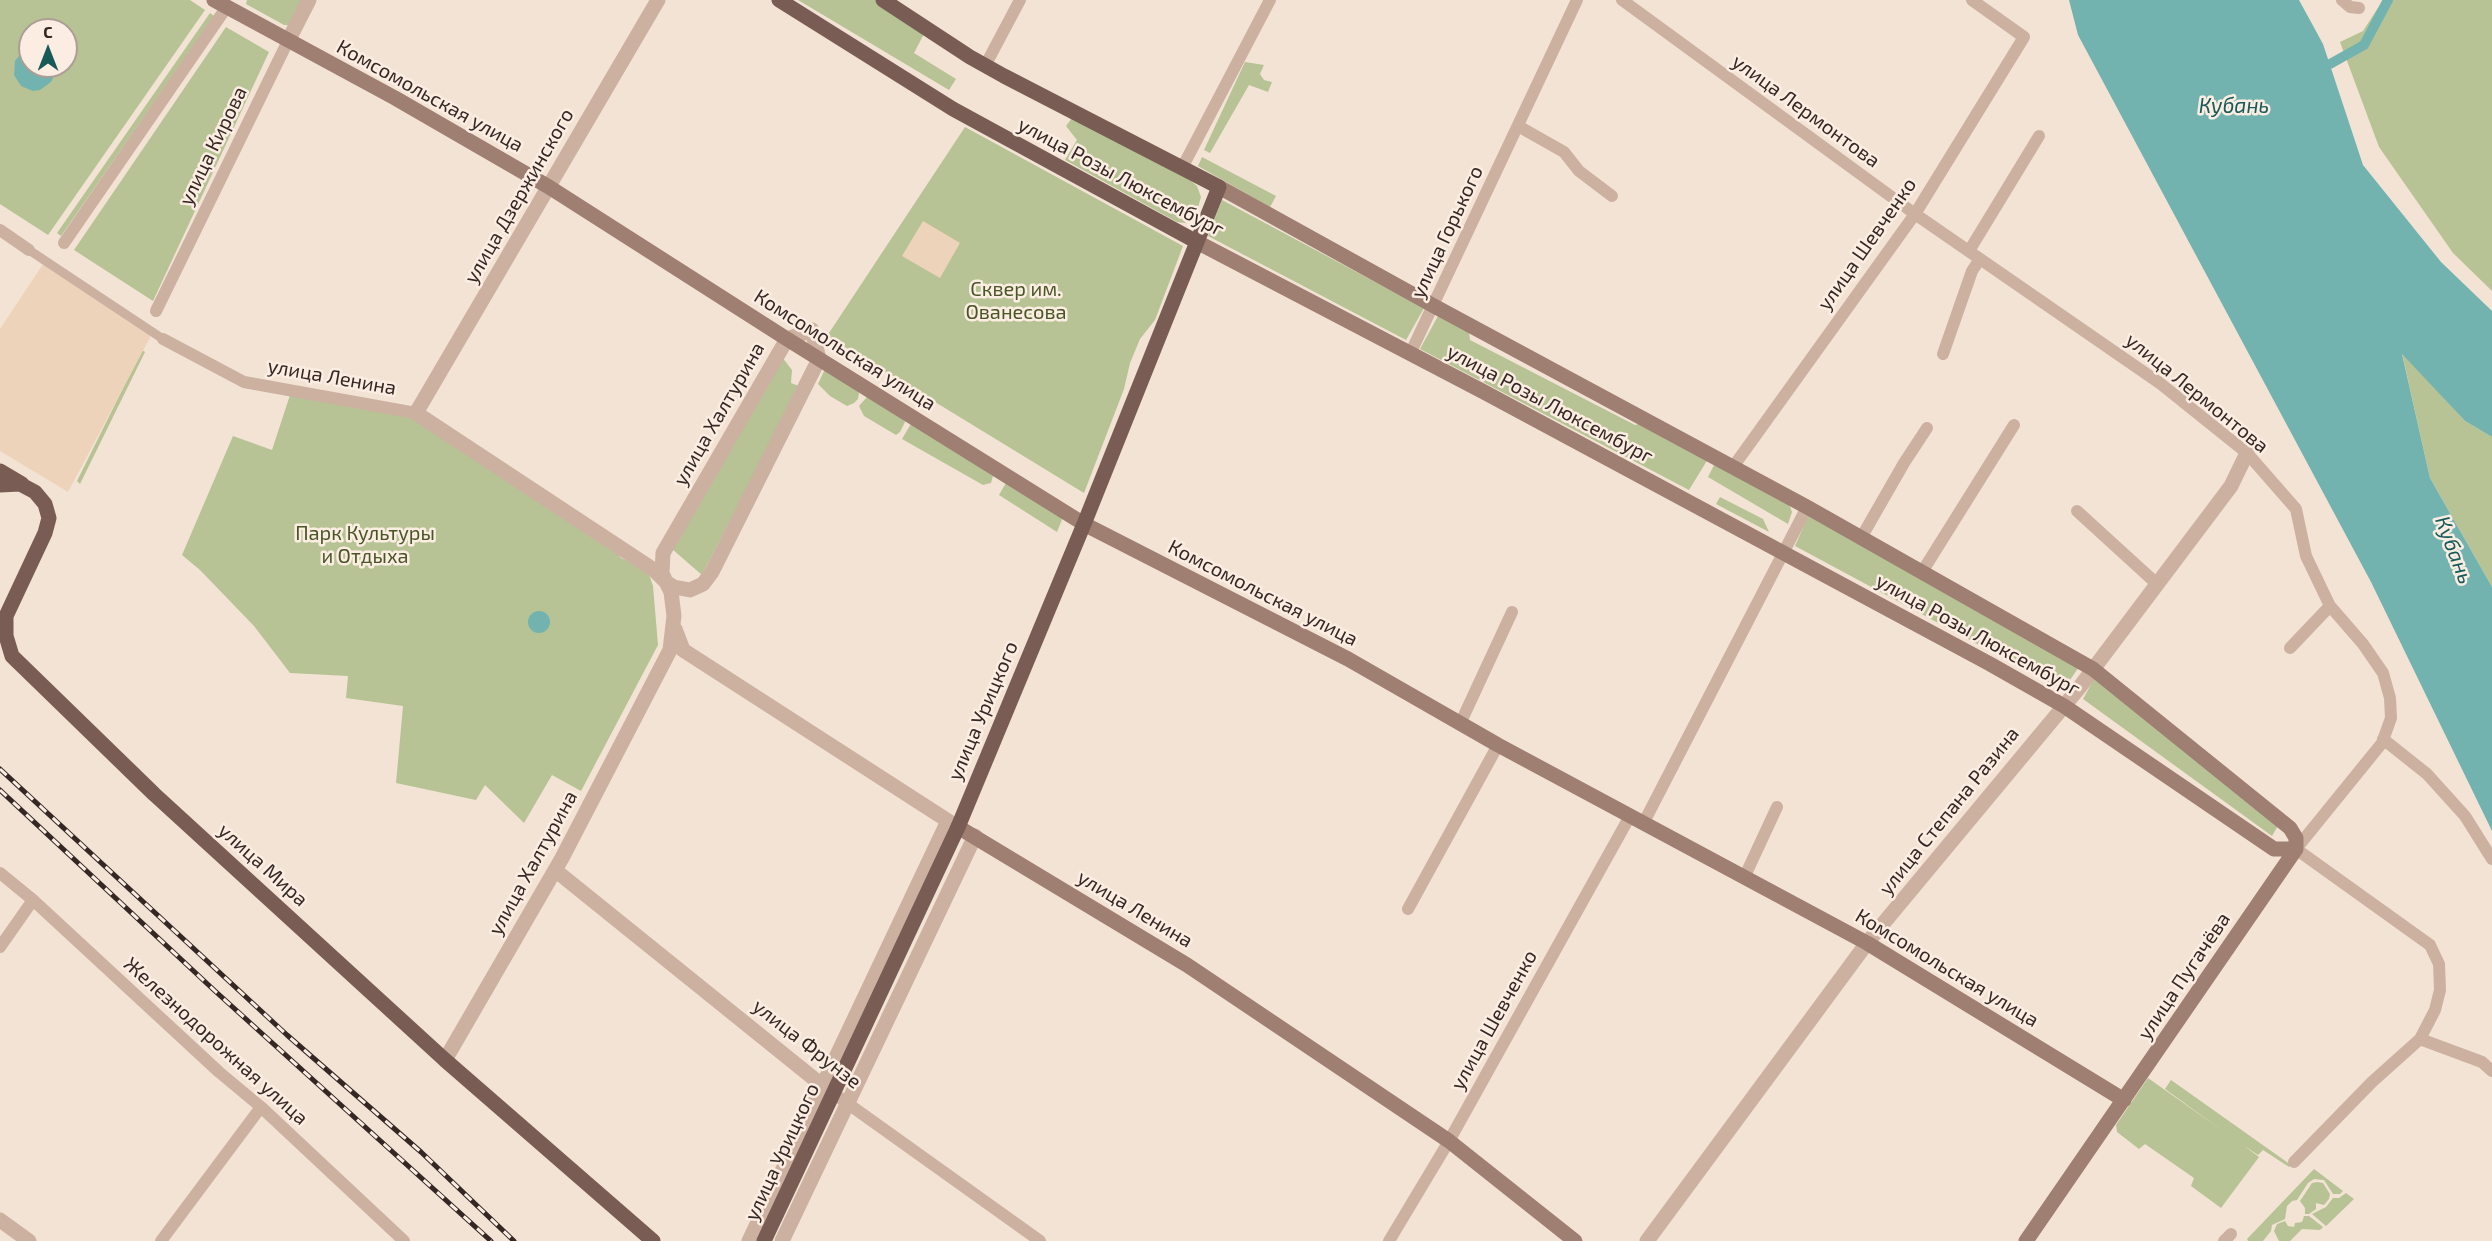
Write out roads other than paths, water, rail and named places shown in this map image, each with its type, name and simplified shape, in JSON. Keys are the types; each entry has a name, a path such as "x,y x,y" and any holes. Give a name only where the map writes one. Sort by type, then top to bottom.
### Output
{"main road":[{"name":"улица Розы Люксембург","path":"778,0 953,109 1197,242 1785,553 2064,706 2274,849 2296,849 2296,837 2290,828 2093,669 1807,507 1219,187 985,66 883,0"},
{"name":"Комсомольская улица","path":"224,3 549,187 1084,524 1348,659 1498,745 1867,943 2124,1100"},
{"name":"улица Урицкого","path":"764,1241 953,824 1084,524 1219,187"},
{"name":"улица Мира","path":"0,471 35,492 46,508 48,523 6,616 6,636 12,656 153,794 445,1060 653,1241"},
{"path":"0,485 14,483 24,485"},
{"name":"улица Ленина","path":"953,824 1187,965 1449,1141 1575,1241"},
{"name":"улица Пугачёва","path":"2026,1241 2296,849"}],"street":[{"name":"улица Кирова","path":"156,311 309,0"},
{"name":"улица Дзержинского","path":"416,413 658,0"},
{"path":"985,66 1020,0"},
{"path":"1182,168 1270,0"},
{"name":"улица Горького","path":"1410,354 1577,0"},
{"name":"улица Лермонтова","path":"1622,0 1915,214 2161,384 2247,453 2296,509 2306,556 2330,606 2363,644 2383,673"},
{"name":"улица Шевченко","path":"1733,467 1915,214 2024,37 1972,0"},
{"path":"2342,0 2350,7 2360,3"},
{"path":"64,243 224,3"},
{"path":"1518,126 1564,152 1579,171 1612,196"},
{"path":"1943,354 1972,271 1975,255 2039,136"},
{"name":"улица Ленина","path":"0,230 163,339 244,382 416,413 654,570 666,582"},
{"name":"улица Халтурина","path":"445,1060 555,870 670,650 674,623 672,598 661,566 663,553 787,339 812,330 819,359"},
{"path":"666,582 682,590 690,590 703,584 712,572 819,359"},
{"name":"улица Розы Люксембург","path":"1922,572 2014,425"},
{"path":"1861,538 1927,428"},
{"name":"улица Степана Разина","path":"1647,1241 1867,943 2093,669 2231,486 2247,453"},
{"name":"улица Шевченко","path":"1389,1241 1637,820 1785,553 1807,507"},
{"path":"2077,511 2157,584"},
{"path":"2290,648 2330,606"},
{"path":"1460,724 1512,612"},
{"name":"улица Ленина","path":"674,623 682,650 953,824"},
{"name":"улица Пугачёва","path":"2296,849 2383,739 2391,718 2390,698 2383,673"},
{"path":"2383,739 2427,774 2465,816 2492,859"},
{"path":"1408,909 1498,745"},
{"path":"1744,878 1777,807"},
{"name":"улица Урицкого","path":"749,1241 953,824"},
{"name":"улица Урицкого","path":"782,1241 975,836"},
{"name":"улица Розы Люксембург","path":"2296,849 2430,945 2439,964 2440,990 2435,1010 2420,1039"},
{"name":"улица Фрунзе","path":"555,870 823,1086 1040,1241"},
{"name":"Железнодорожная улица","path":"0,873 33,900 219,1072 261,1107 404,1241"},
{"path":"0,946 33,900"},
{"path":"2294,1162 2372,1082 2420,1039 2482,1062 2492,1071"},
{"path":"161,1241 261,1107"},
{"path":"0,1220 29,1241"}],"water":[{"name":"Кубань","path":"2069,0 2299,0 2323,44 2363,165 2441,262 2492,311 2492,437 2465,421 2402,354 2430,478 2492,587 2492,831 2371,582 2078,35"},
{"path":"18,57 18,78 53,78 51,82 40,90 33,91 21,86 14,75 15,61"},
{"path":"535,611 543,611 550,618 550,626 543,633 535,633 528,626 528,618"}],"waterway":[{"path":"2330,64 2364,45 2388,0"}],"railway":[{"path":"0,769 287,1035 421,1152 514,1241"},
{"path":"0,790 215,991 491,1241"}],"park label":[{"name":"Сквер им. Ованесова","path":"1016,300"},
{"name":"Парк Культуры и Отдыха","path":"365,544"}]}
